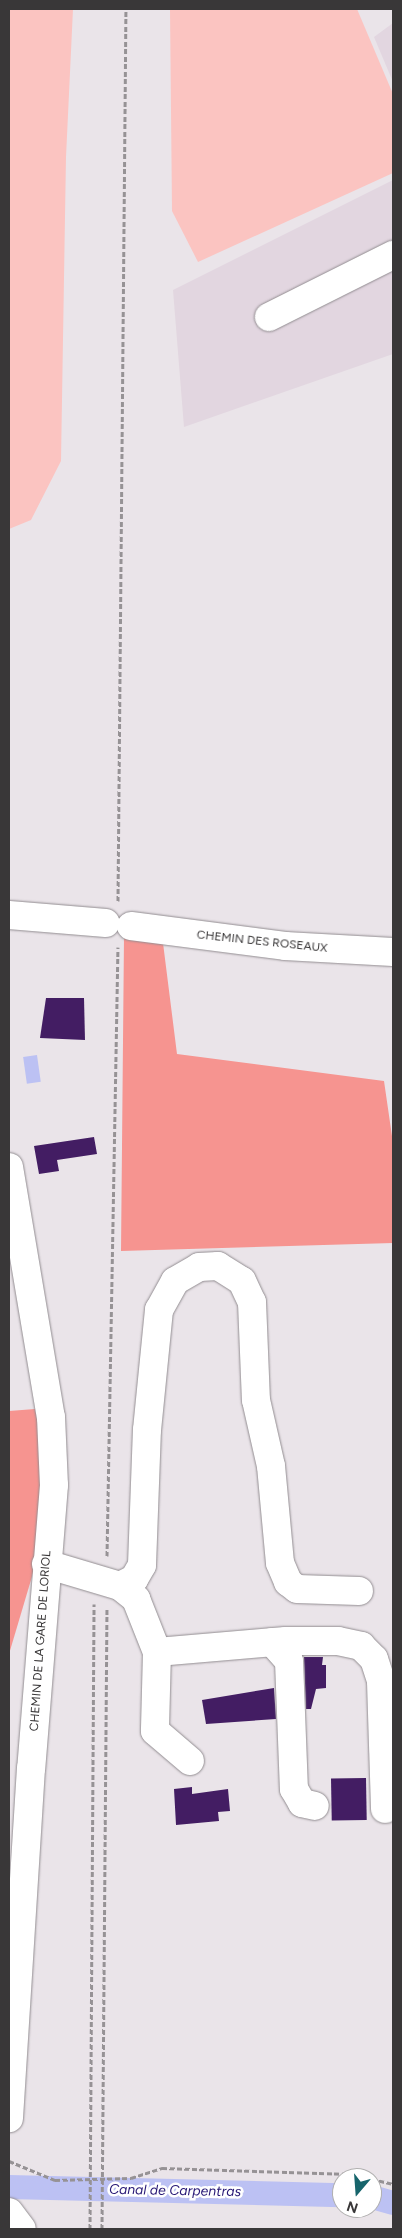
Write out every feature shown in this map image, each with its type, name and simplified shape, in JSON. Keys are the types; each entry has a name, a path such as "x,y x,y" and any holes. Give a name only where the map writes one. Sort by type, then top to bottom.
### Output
{"street":[{"path":"269,317 393,254"},
{"name":"CHEMIN DES ROSEAUX","path":"9,916 118,924 285,946 393,952"},
{"name":"CHEMIN DE LA GARE DE LORIOL","path":"9,1167 13,1247 51,1417 54,1485 46,1564 9,2118"},
{"path":"107,1581 134,1579 142,1565 147,1430 159,1310 175,1281 199,1267 218,1266 242,1281 252,1302 256,1400 271,1466 280,1563 288,1582 297,1589 359,1591"},
{"path":"46,1564 107,1581 136,1599 157,1652 155,1731 190,1760"},
{"path":"157,1652 272,1642 338,1641 361,1646 374,1659 381,1681 385,1808"},
{"path":"272,1642 289,1661 294,1789 302,1803 315,1806"},
{"path":"9,2212 22,2229"}],"path":[{"path":"102,2229 107,1581 118,924 126,9"},
{"path":"90,2229 107,1581"},
{"path":"9,2161 55,2180 131,2178 162,2168 332,2173"}],"shaded area":[{"path":"9,9 73,9 66,157 61,461 31,520 9,529"},
{"path":"170,9 357,9 393,94 393,173 198,262 172,211"},
{"path":"393,23 393,82 374,37"},
{"path":"393,180 393,354 184,427 173,290"},
{"path":"124,936 163,943 177,1054 384,1081 393,1143 393,1243 121,1251"},
{"path":"35,1409 44,1455 39,1553 9,1654 9,1411"}],"water":[{"path":"37,1055 41,1082 27,1084 23,1057"}],"building":[{"path":"46,998 84,998 85,1040 40,1038"},
{"path":"94,1137 97,1154 57,1160 59,1171 39,1174 34,1146"},
{"path":"304,1657 323,1657 322,1665 326,1665 326,1688 316,1689 311,1709 306,1709"},
{"path":"274,1688 276,1719 206,1724 202,1700"},
{"path":"366,1778 367,1820 332,1821 331,1779"},
{"path":"192,1787 192,1794 228,1789 230,1811 218,1812 219,1821 176,1825 174,1789"}],"waterway":[{"name":"Canal de Carpentras","path":"9,2187 332,2195"},
{"name":"Canal de Carpentras","path":"382,2200 393,2203"}]}
